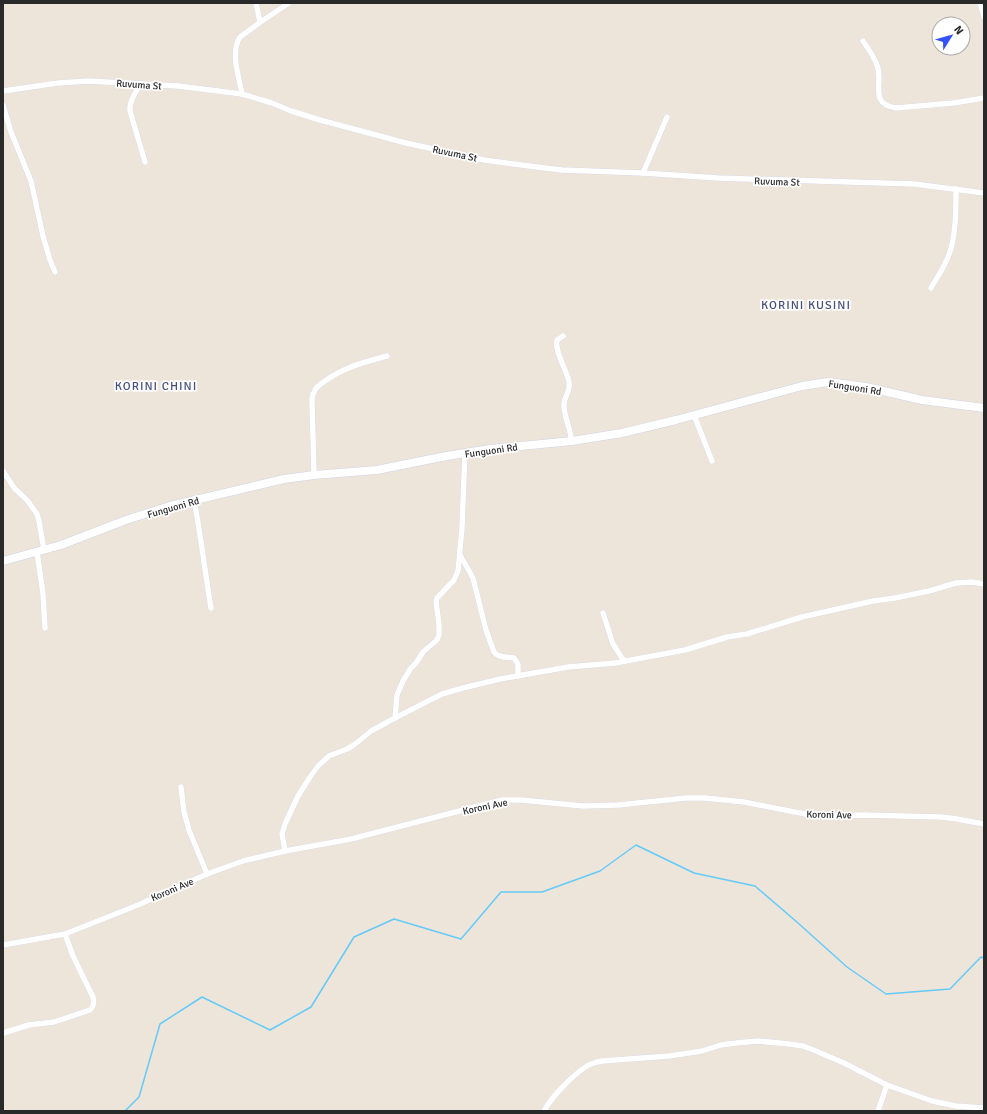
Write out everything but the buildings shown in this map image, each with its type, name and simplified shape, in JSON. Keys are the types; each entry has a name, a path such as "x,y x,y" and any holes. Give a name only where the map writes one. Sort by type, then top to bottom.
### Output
{"street":[{"path":"256,3 260,22"},
{"path":"242,94 235,55 236,46 240,37 289,3"},
{"path":"980,3 984,17"},
{"path":"863,41 878,66 878,92 880,99 889,107 903,108 984,98"},
{"name":"Ruvuma St","path":"3,91 58,83 88,81 178,86 242,94 320,120 399,141 484,160 556,169 718,178 914,184 984,193"},
{"path":"141,84 129,106 145,162"},
{"path":"3,105 11,132 31,181 43,236 55,272"},
{"path":"643,173 667,117"},
{"path":"932,288 944,266 952,246 956,189"},
{"path":"563,336 557,340 556,346 569,383 569,391 564,400 564,407 572,440"},
{"path":"314,475 312,401 314,390 332,376 355,365 387,356"},
{"name":"Funguoni Rd","path":"3,561 62,545 126,520 170,506 284,479 377,470 490,449 622,433 802,386 828,382 866,388 922,400 984,408"},
{"path":"694,415 712,461"},
{"path":"395,718 397,695 410,668 416,663 423,652 437,640 439,625 436,601 439,595 457,576 462,528 465,453"},
{"path":"3,471 15,489 37,514 39,521 44,628"},
{"path":"194,500 211,608"},
{"path":"460,555 473,578 486,630 494,652 500,656 514,658 518,664 518,676"},
{"path":"285,852 282,834 285,824 298,796 318,766 329,756 354,745 371,731 442,694 518,676 568,667 624,661 685,650 802,617 872,601 929,591 961,582 984,584"},
{"path":"603,613 613,644 624,661"},
{"path":"181,787 184,812 189,830 207,874"},
{"name":"Koroni Ave","path":"3,945 65,934 138,905 207,874 243,861 351,839 502,800 521,800 583,806 624,805 686,798 705,798 744,802 815,816 863,815 941,817 957,818 984,824"},
{"path":"3,1033 29,1025 54,1022 90,1010 93,1007 94,1004 92,997 73,956 65,934"},
{"path":"544,1111 569,1081 593,1063 669,1056 702,1051 721,1045 758,1042 803,1046 844,1063 887,1085 932,1101 956,1106 984,1108"},
{"path":"878,1111 887,1085"}],"waterway":[{"path":"125,1111 139,1097 160,1024 202,997 270,1030 311,1007 354,937 394,919 461,939 501,892 542,892 600,871 636,845 694,873 755,886 847,967 886,994 950,989 981,957 984,958"}],"district":[{"name":"KORINI KUSINI","path":"806,305"},
{"name":"KORINI CHINI","path":"156,386"}]}
